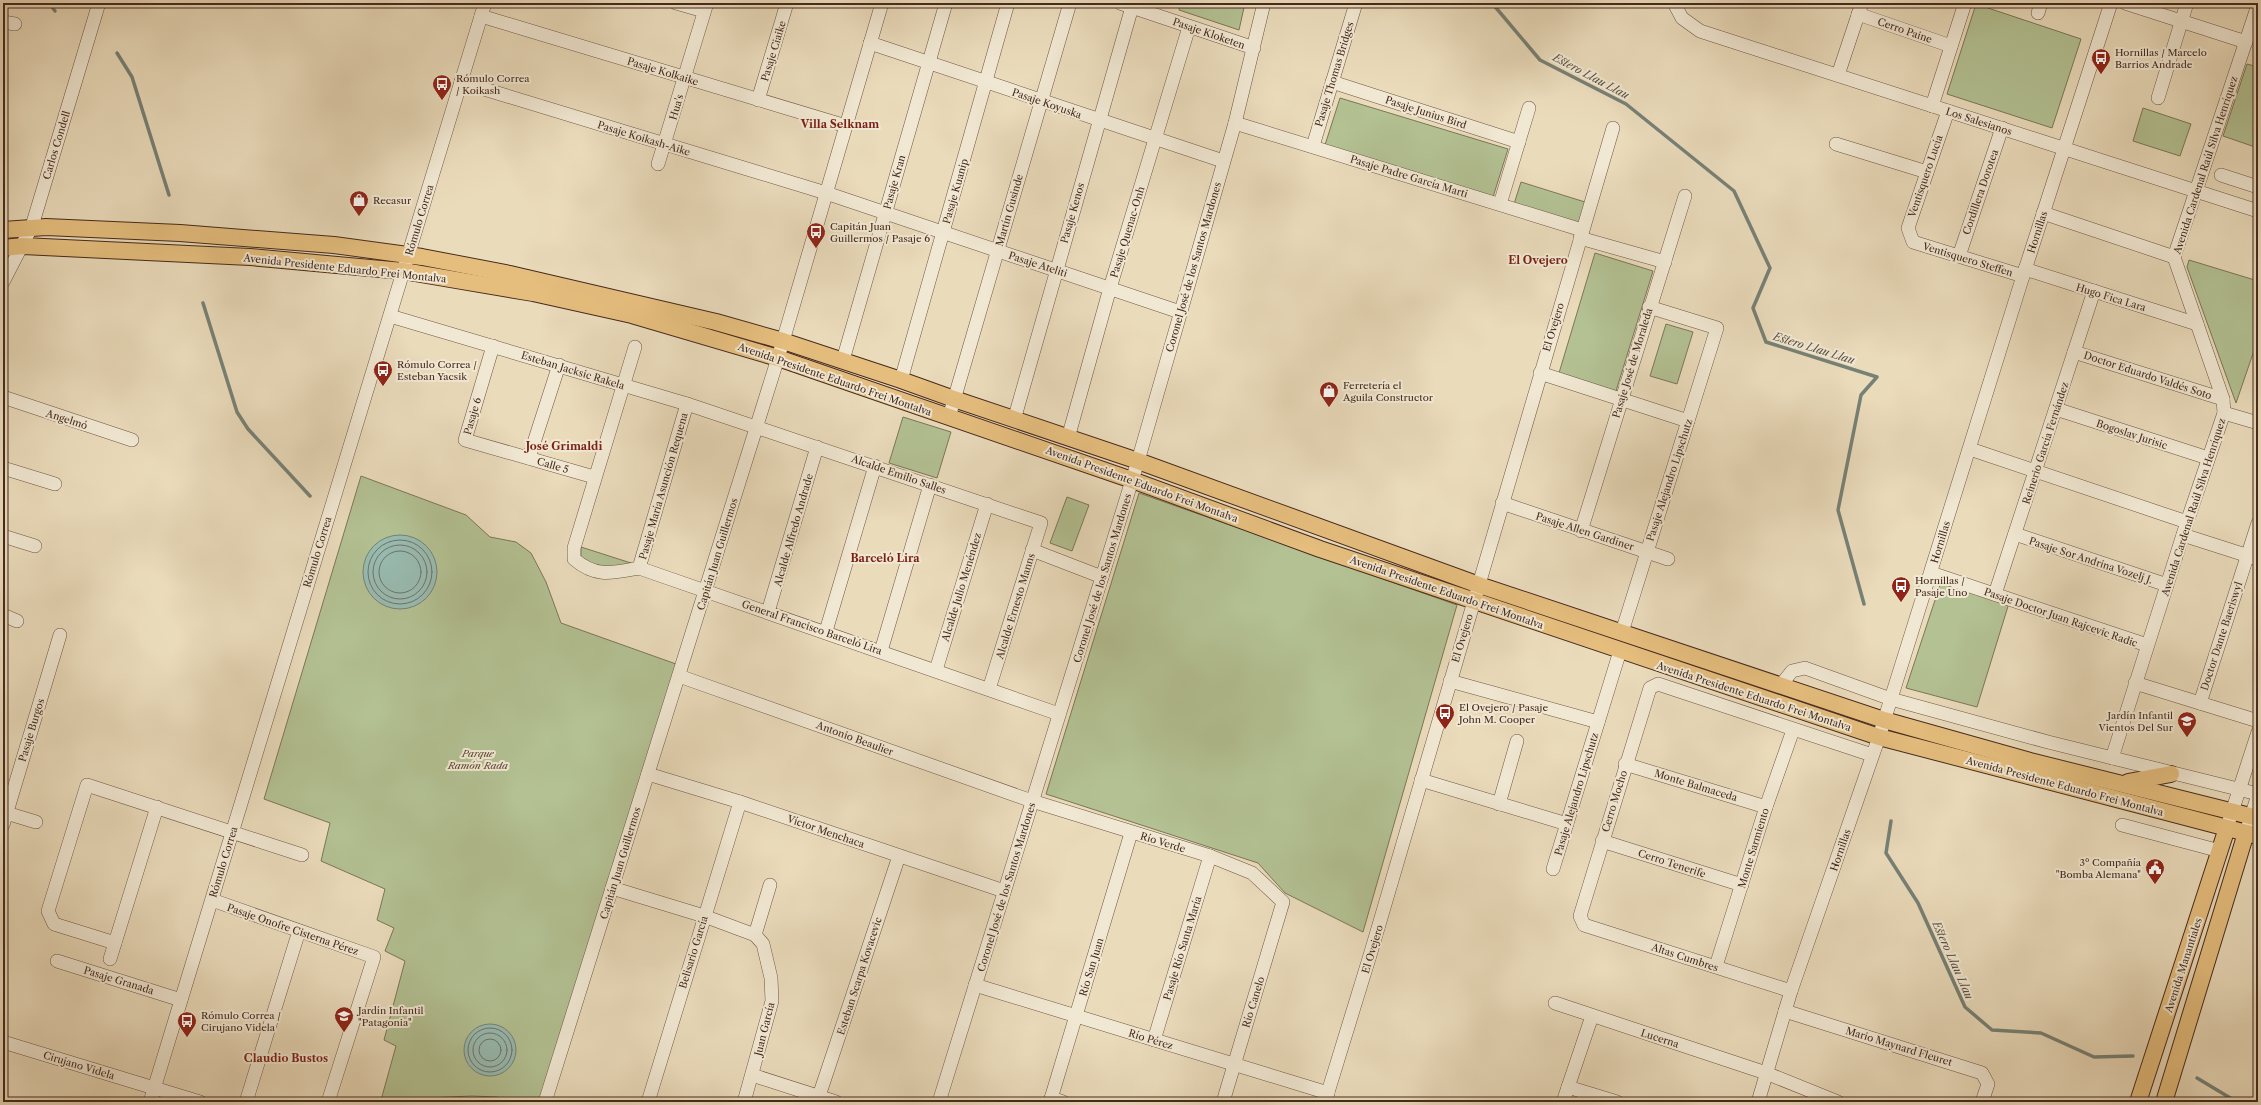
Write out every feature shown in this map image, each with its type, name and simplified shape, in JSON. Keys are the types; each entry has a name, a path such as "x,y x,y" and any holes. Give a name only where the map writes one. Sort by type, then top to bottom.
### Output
{"main road":[{"name":"Avenida Presidente Eduardo Frei Montalva","path":"3,230 32,226 180,233 334,245 408,255 579,289 678,312 843,360 954,400 1138,461 1479,585 1884,720 2030,761 2233,810 2255,817"},
{"name":"Avenida Presidente Eduardo Frei Montalva","path":"3,248 22,246 250,257 403,272 483,284 583,304 681,328 778,358 1132,480 1320,549 1879,737 2252,835"},
{"path":"2121,783 2171,774"},
{"name":"Avenida Manantiales","path":"2138,1102 2227,828"},
{"name":"Avenida Manantiales","path":"2164,1102 2252,835"}],"street":[{"name":"Carlos Condell","path":"3,282 32,226 99,3"},
{"name":"Rómulo Correa","path":"150,1102 485,3"},
{"path":"676,3 705,7"},
{"name":"Pasaje Ciaike","path":"758,100 787,3"},
{"name":"Capitán Juan Guillermos","path":"545,1102 783,342 882,3"},
{"name":"Pasaje Kran","path":"843,360 946,3"},
{"name":"Pasaje Kuanip","path":"901,380 1008,3"},
{"name":"Martín Gusinde","path":"949,417 1070,3"},
{"name":"Coronel José de los Santos Mardones","path":"939,1102 1138,461 1235,123 1264,3"},
{"name":"Pasaje Thomas Bridges","path":"1313,146 1356,3"},
{"name":"Los Salesianos","path":"1674,3 1682,18 1700,31 2258,211"},
{"path":"1932,106 1965,3"},
{"name":"Hornillas","path":"1758,1102 1791,992 1879,737 2024,273 2111,3"},
{"path":"2125,3 2246,42"},
{"path":"2158,98 2187,3"},
{"name":"Pasaje Kloketen","path":"1126,5 1254,48"},
{"name":"Pasaje Kenos","path":"1014,420 1099,120 1126,5"},
{"path":"1838,75 1859,6"},
{"name":"Cerro Paine","path":"1859,6 1951,46"},
{"name":"Hua's","path":"658,164 705,7"},
{"name":"Avenida Cardenal Raúl Silva Henríquez","path":"2112,758 2187,522 2224,413 2222,399 2174,256 2197,192 2258,7"},
{"name":"Pasaje Kolkaike","path":"481,16 846,126"},
{"name":"Pasaje Quenac-Onh","path":"1068,438 1110,288 1189,26"},
{"name":"Pasaje Koyuska","path":"870,44 1223,162"},
{"name":"Pasaje Koikash-Aike","path":"461,82 826,193"},
{"name":"Pasaje Junius Bird","path":"1332,82 1519,142"},
{"path":"1500,204 1529,108"},
{"name":"Ventisquero Lucía","path":"1914,242 1908,228 1948,111"},
{"name":"Pasaje Padre García Marti","path":"1235,123 1500,204 1581,234 1665,262"},
{"name":"El Ovejero","path":"1326,1097 1479,585 1613,128"},
{"name":"Cordillera Dorotea","path":"1959,256 2002,128"},
{"path":"1836,144 1927,172"},
{"path":"2222,175 2258,187"},
{"name":"Pasaje Ateliti","path":"826,193 1180,312"},
{"name":"Pasaje José de Moraleda","path":"1581,531 1620,399 1685,196"},
{"path":"2043,213 2174,256"},
{"name":"Ventisquero Steffen","path":"1914,242 1959,256 2024,273"},
{"name":"Hugo Fica Lara","path":"2024,273 2094,291 2197,324"},
{"name":"Reinerio García Fernández","path":"1995,594 2094,291"},
{"name":"Pasaje Alejandro Lipschutz","path":"1622,632 1717,328 1649,307"},
{"name":"Esteban Jacksic Rakela","path":"390,316 558,365 757,426"},
{"name":"Pasaje 6","path":"465,440 493,346"},
{"path":"594,478 635,347"},
{"name":"Doctor Eduardo Valdés Soto","path":"2074,352 2222,399"},
{"path":"529,458 558,365"},
{"path":"1540,374 1688,421"},
{"name":"Angelmó","path":"3,397 132,440"},
{"name":"Pasaje María Asunción Requena","path":"639,568 687,404"},
{"name":"Bogoslav Jurisic","path":"2056,409 2208,458"},
{"path":"2224,413 2258,423"},
{"name":"Alcalde Emilio Salles","path":"757,426 1041,523"},
{"name":"Calle 5","path":"465,440 594,478"},
{"name":"Alcalde Alfredo Andrade","path":"768,612 817,447"},
{"path":"1970,448 2187,522"},
{"path":"826,631 875,466"},
{"path":"3,468 55,484"},
{"name":"General Francisco Barceló Lira","path":"594,478 574,548 574,559 584,567 606,574 639,568 826,631 1059,714"},
{"path":"881,651 930,485"},
{"name":"Pasaje Allen Gardiner","path":"1502,503 1581,531 1668,559"},
{"name":"Alcalde Julio Menéndez","path":"936,670 987,504"},
{"name":"Alcalde Ernesto Manns","path":"989,689 1041,523"},
{"name":"Doctor Dante Baeriswyl","path":"2200,703 2253,557 2258,523"},
{"name":"Pasaje Sor Andrina Vozelj J.","path":"2015,534 2167,585"},
{"path":"2183,535 2253,557"},
{"path":"3,536 35,546"},
{"path":"1032,550 1102,577"},
{"name":"Pasaje Doctor Juan Rajcevic Radic","path":"1931,573 2147,646"},
{"path":"3,615 17,621"},
{"name":"Pasaje Burgos","path":"4,817 60,635"},
{"name":"Pasaje Alejandro Lipschutz","path":"1553,869 1620,651"},
{"name":"Avenida Presidente Eduardo Frei Montalva","path":"1781,685 1792,671 1805,668 1891,699 2171,774 2258,794"},
{"name":"Antonio Beaulier","path":"678,676 1032,801"},
{"path":"1450,681 1598,722"},
{"path":"2135,683 2258,721"},
{"name":"Avenida Presidente Eduardo Frei Montalva","path":"1655,684 1872,755"},
{"name":"Cerro Mocho","path":"1581,921 1580,916 1625,764 1650,688 1655,684"},
{"name":"Monte Sarmiento","path":"1716,966 1766,807 1793,730"},
{"path":"2227,828 2258,732"},
{"path":"1499,804 1517,741"},
{"name":"Monte Balmaceda","path":"1625,764 1766,807"},
{"name":"Víctor Menchaca","path":"648,774 740,802 1004,891"},
{"path":"1421,780 1567,824"},
{"path":"115,943 54,924 48,911 87,785 302,856"},
{"path":"2252,835 2258,794"},
{"name":"Río Verde","path":"1032,801 1131,833 1210,856 1252,873 1283,902"},
{"name":"Belisario García","path":"648,1102 740,802"},
{"path":"110,959 157,808"},
{"path":"4,817 36,822"},
{"path":"2122,825 2220,851"},
{"name":"Río San Juan","path":"1055,1101 1076,1016 1131,833"},
{"name":"Cerro Tenerife","path":"1602,840 1742,885"},
{"name":"Esteban Scarpa Kovacevic","path":"819,1096 899,856"},
{"name":"Pasaje Río Santa María","path":"1154,1040 1210,856"},
{"path":"612,888 704,916 755,935 770,885"},
{"name":"Pasaje Onofre Cisterna Pérez","path":"212,900 374,957 328,1102"},
{"name":"Río Canelo","path":"1223,1102 1283,902"},
{"name":"Altas Cumbres","path":"1581,921 1584,925 1716,966 1791,992"},
{"path":"246,1102 299,931"},
{"name":"Juan García","path":"744,1102 772,1001 768,960 763,944 755,935"},
{"name":"Pasaje Granada","path":"57,961 181,1000"},
{"name":"Río Pérez","path":"975,985 1234,1064 1326,1097"},
{"name":"Lucerna","path":"1555,1003 1766,1073 1840,1102"},
{"name":"Mario Maynard Fleuret","path":"1785,1011 1982,1073 1988,1084 1982,1102"},
{"path":"1563,1102 1592,1016"},
{"name":"Cirujano Videla","path":"3,1042 154,1087"},
{"path":"752,1075 836,1102"},
{"path":"154,1087 200,1102"},
{"path":"1568,1087 1618,1102"}],"green space":[{"path":"1180,3 1245,3 1239,30 1179,10"},
{"path":"1976,4 2081,39 2052,128 1947,94"},
{"path":"2247,64 2258,67 2258,148 2223,136"},
{"path":"1340,98 1508,149 1493,197 1325,145"},
{"path":"2143,108 2191,124 2180,156 2133,141"},
{"path":"1521,182 1585,202 1579,224 1514,204"},
{"path":"1595,253 1653,271 1616,391 1559,373"},
{"path":"2189,260 2258,281 2258,339 2236,403 2187,267"},
{"path":"1666,324 1693,332 1677,384 1650,376"},
{"path":"903,417 951,432 937,478 889,463"},
{"name":"Parque Ramón Rada","path":"361,476 466,515 490,537 516,542 531,553 546,582 561,623 676,664 547,1087 537,1102 511,1102 497,1097 472,1096 381,1100 396,1046 384,1040 405,961 385,951 394,928 377,920 385,889 321,861 330,823 264,799"},
{"path":"1139,493 1457,605 1363,932 1285,893 1258,863 1046,794"},
{"path":"1067,497 1089,505 1072,551 1050,543"},
{"path":"581,547 631,563 608,569 581,559"},
{"path":"1941,582 2009,603 1977,707 1906,688"}],"water":[{"path":"400,535 414,538 426,546 434,558 437,572 434,586 426,598 414,606 400,609 386,606 374,598 366,586 363,572 366,558 374,546 386,538"},
{"path":"485,1024 495,1024 509,1031 516,1045 516,1055 509,1069 495,1076 485,1076 475,1072 468,1065 464,1055 464,1045 468,1035 475,1028"}],"waterway":[{"path":"49,3 55,11"},
{"name":"Estero Llau Llau","path":"1492,3 1540,60 1626,104 1734,191 1770,268 1753,308 1766,342 1877,377 1861,395 1838,510 1864,604"},
{"path":"117,53 132,77 169,195"},
{"path":"203,303 237,412 248,429 310,496"},
{"name":"Estero Llau Llau","path":"1891,821 1886,853 1918,903 1965,1007 1992,1030 2041,1033 2094,1057 2133,1056"},
{"name":"Estero Llau Llau","path":"2197,1078 2237,1102"}],"place":[{"name":"Hornillas / Marcelo Barrios Andrade","path":"2101,75"},
{"name":"Rómulo Correa / Koikash","path":"442,101"},
{"name":"Recasur","path":"359,217"},
{"name":"Capitán Juan Guillermos / Pasaje 6","path":"816,249"},
{"name":"Rómulo Correa / Esteban Yacsik","path":"383,387"},
{"name":"Ferretería el Aguila Constructor","path":"1329,408"},
{"name":"Hornillas / Pasaje Uno","path":"1901,603"},
{"name":"El Ovejero / Pasaje John M. Cooper","path":"1445,730"},
{"name":"Jardín Infantil Vientos Del Sur","path":"2187,738"},
{"name":"3º Compañía \"Bomba Alemana\"","path":"2155,885"},
{"name":"Jardín Infantil \"Patagonia\"","path":"344,1033"},
{"name":"Rómulo Correa / Cirujano Videla","path":"187,1038"}],"district":[{"name":"Villa Selknam","path":"840,124"},
{"name":"El Ovejero","path":"1538,260"},
{"name":"José Grimaldi","path":"564,446"},
{"name":"Barceló Lira","path":"885,558"},
{"name":"Claudio Bustos","path":"286,1058"}]}
